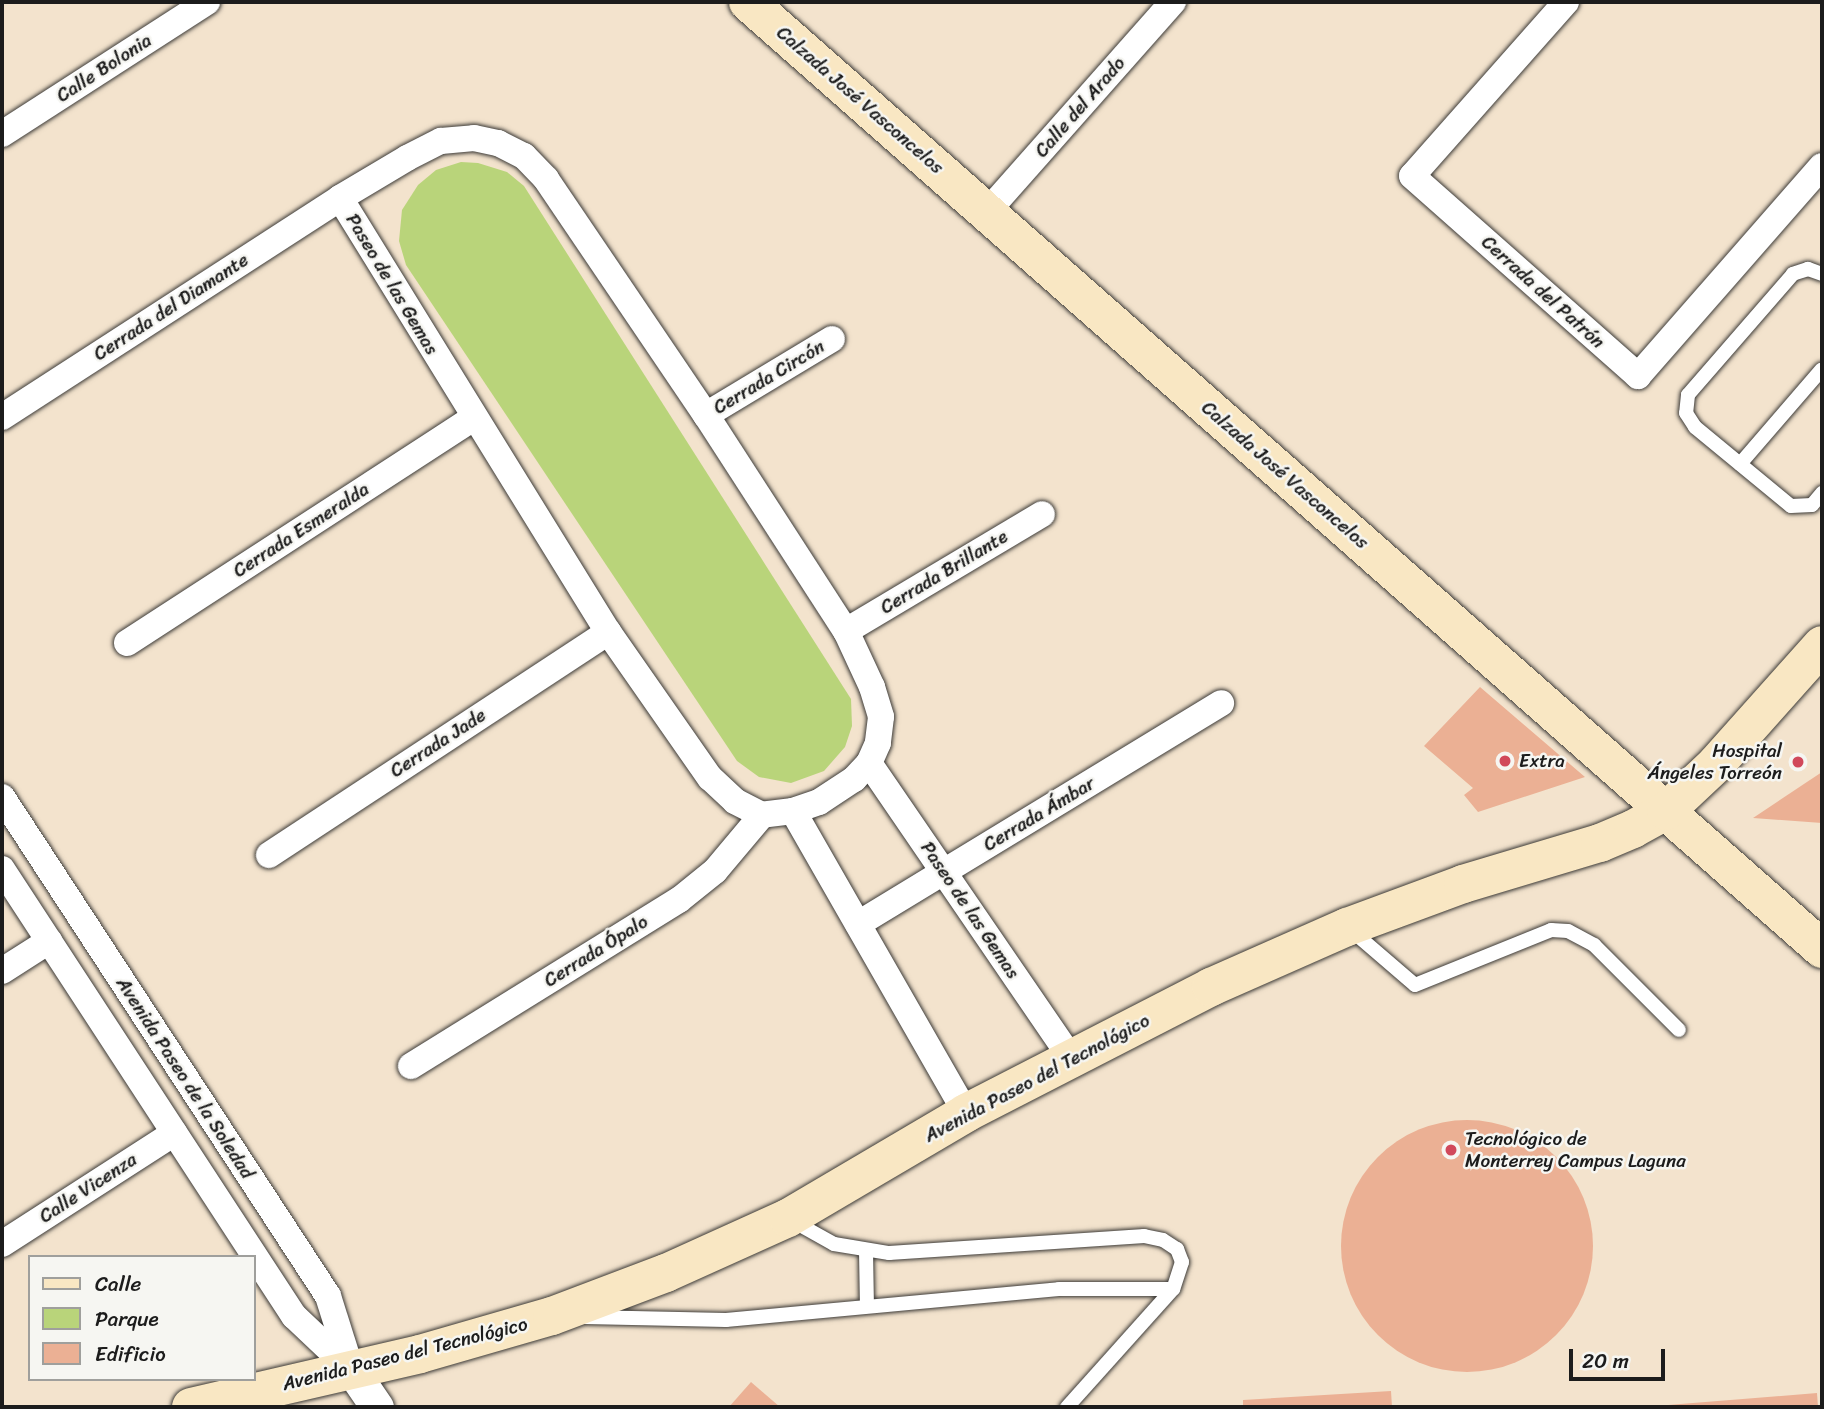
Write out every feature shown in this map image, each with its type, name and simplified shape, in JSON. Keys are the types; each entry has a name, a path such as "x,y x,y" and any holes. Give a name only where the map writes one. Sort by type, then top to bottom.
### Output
{"main road":[{"name":"Calzada José Vasconcelos","path":"748,2 1822,949"},
{"name":"Avenida Paseo del Tecnológico","path":"191,1407 421,1354 552,1316 666,1273 788,1217 966,1113 1070,1057 1211,987 1347,927 1463,884 1600,843 1666,811 1716,764 1822,645"}],"street":[{"name":"Calle Bolonia","path":"2,134 207,2"},
{"name":"Calle del Arado","path":"987,212 1173,2"},
{"name":"Cerrada del Patrón","path":"1566,2 1412,176 1638,376 1822,166"},
{"name":"Paseo de las Gemas","path":"474,138 498,143 524,156 546,179 706,415 846,631 873,687 881,717 878,743 869,763 842,788 819,802 793,811 762,815 735,801 710,778 608,632 340,198 441,141 474,138"},
{"name":"Cerrada del Diamante","path":"2,417 340,198"},
{"name":"Cerrada Circón","path":"706,415 832,339"},
{"name":"Cerrada Esmeralda","path":"127,643 474,418"},
{"name":"Cerrada Brillante","path":"846,631 1042,514"},
{"name":"Cerrada Jade","path":"269,855 608,632"},
{"name":"Cerrada Ámbar","path":"858,924 1221,703"},
{"name":"Paseo de las Gemas","path":"869,763 1070,1057"},
{"name":"Avenida Paseo de la Soledad","path":"2,797 328,1296 351,1369"},
{"path":"793,811 966,1113"},
{"name":"Cerrada Ópalo","path":"411,1066 679,900 715,871 762,815"},
{"name":"Avenida Paseo de la Soledad","path":"2,869 254,1255"},
{"path":"2,971 49,941"},
{"name":"Calle Vicenza","path":"2,1244 174,1133"},
{"name":"Avenida Paseo de la Soledad","path":"256,1258 294,1316 351,1369 377,1407"}],"lane":[{"path":"1822,274 1808,269 1793,274 1688,396 1686,414 1695,427 1791,506 1812,505 1822,493"},
{"path":"1740,464 1822,369"},
{"path":"1347,927 1415,985 1551,930 1568,931 1594,945 1679,1030"},
{"path":"788,1217 834,1244 889,1253 1144,1237 1163,1240 1177,1249 1182,1262 1173,1289 1068,1407"},
{"path":"866,1251 867,1306"},
{"path":"552,1316 726,1321 1059,1289 1173,1289"}],"green space":[{"path":"461,162 478,163 507,172 524,186 851,699 852,726 845,747 824,771 791,783 759,777 737,761 406,265 399,241 402,210 418,185 436,170"}],"building":[{"name":"Extra","path":"1480,687 1585,777 1478,812 1464,795 1473,788 1424,746"},
{"path":"1822,772 1822,823 1753,818"},
{"path":"1455,1120 1479,1120 1515,1129 1547,1148 1565,1166 1588,1209 1593,1246 1591,1271 1584,1294 1565,1326 1547,1344 1504,1367 1479,1372 1455,1372 1419,1363 1387,1344 1369,1326 1346,1283 1341,1258 1341,1234 1350,1198 1369,1166 1387,1148 1430,1125"},
{"path":"751,1382 780,1407 729,1407"},
{"path":"1391,1391 1392,1407 1243,1407 1243,1400"},
{"path":"1817,1393 1818,1407 1668,1407 1668,1405"}],"place":[{"name":"Extra","path":"1505,761"},
{"name":"Hospital Ángeles Torreón","path":"1798,762"},
{"name":"Tecnológico de Monterrey Campus Laguna","path":"1451,1150"}]}
